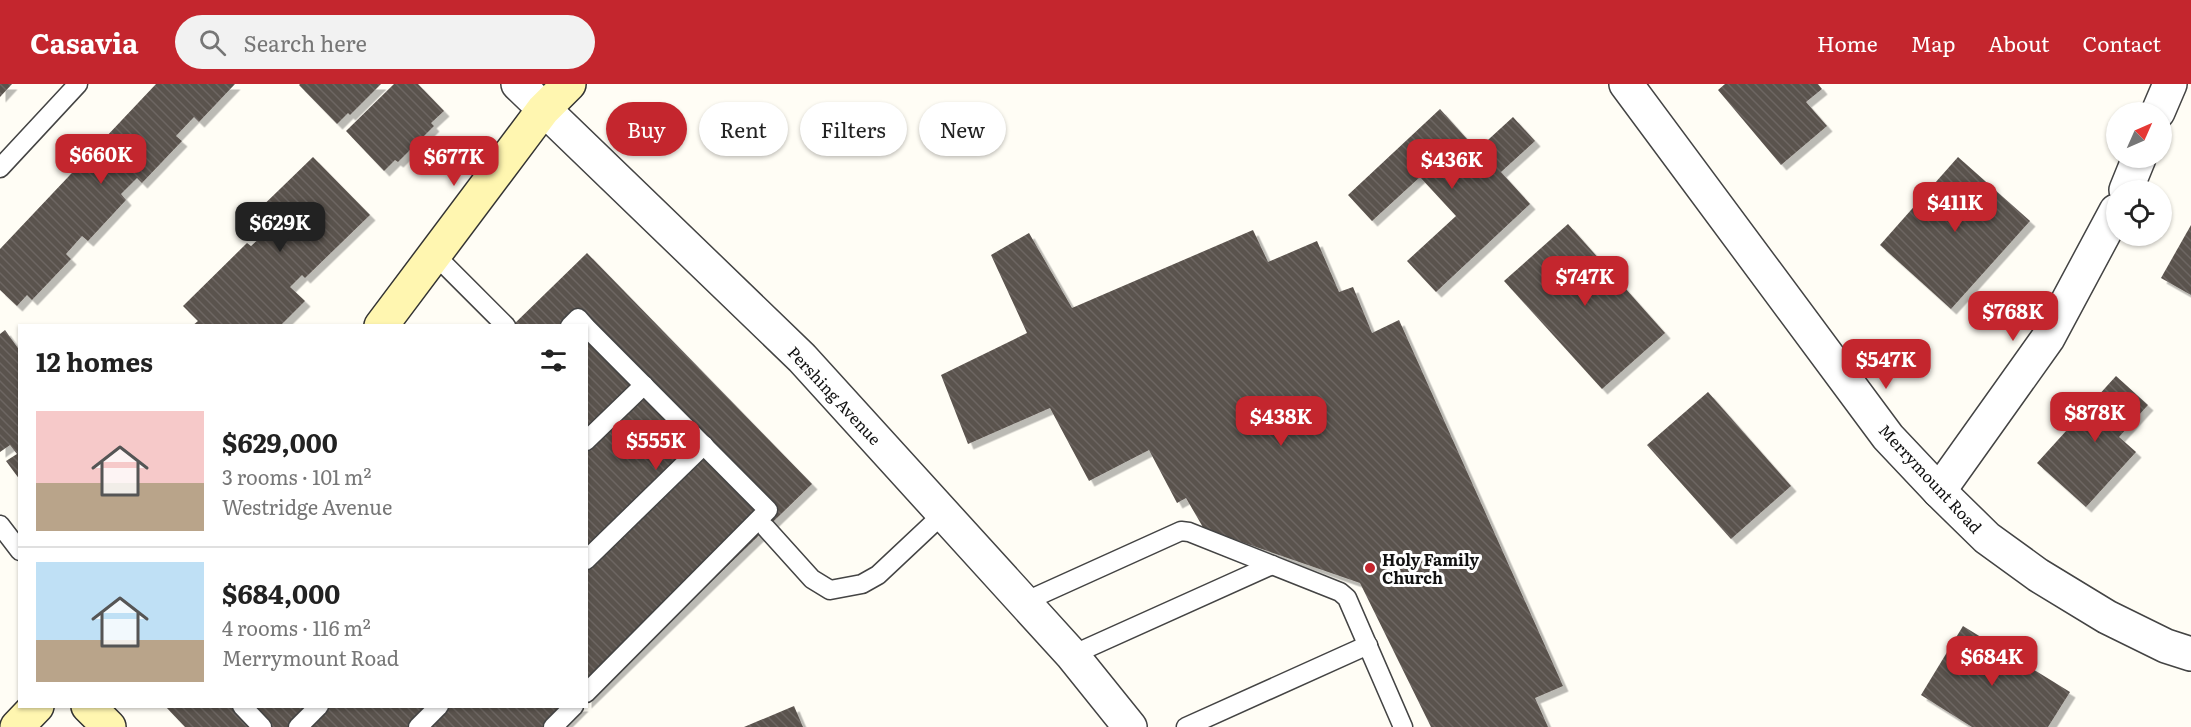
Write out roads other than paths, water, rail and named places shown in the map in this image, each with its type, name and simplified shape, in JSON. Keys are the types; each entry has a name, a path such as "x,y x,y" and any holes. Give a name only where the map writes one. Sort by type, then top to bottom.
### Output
{"street":[{"name":"Pershing Avenue","path":"518,84 802,358 1072,655 1131,727"},
{"path":"382,324 543,110 569,84"},
{"name":"Merrymount Road","path":"1626,84 1888,437 1939,491 1987,538 2038,575 2107,617 2166,646 2191,654"},
{"path":"2162,102 2170,84"},
{"path":"1939,491 2048,338 2106,230"},
{"path":"17,727 35,708"},
{"path":"90,708 109,727"}],"lane":[{"path":"0,168 78,84"},
{"path":"434,254 504,324"},
{"path":"572,324 578,318 584,324"},
{"path":"588,328 768,510 588,691"},
{"path":"588,439 644,385"},
{"path":"588,558 704,445"},
{"path":"766,528 812,579 830,590 862,584 878,575 944,513"},
{"path":"0,525 18,548"},
{"path":"1024,602 1181,531 1340,592 1352,606 1403,727"},
{"path":"1072,655 1272,565"},
{"path":"1185,727 1368,645"},
{"path":"244,708 262,727"},
{"path":"298,727 317,708"},
{"path":"418,727 437,708"},
{"path":"553,727 572,708"}],"place":[{"name":"Holy Family Church","path":"1370,568"}]}
